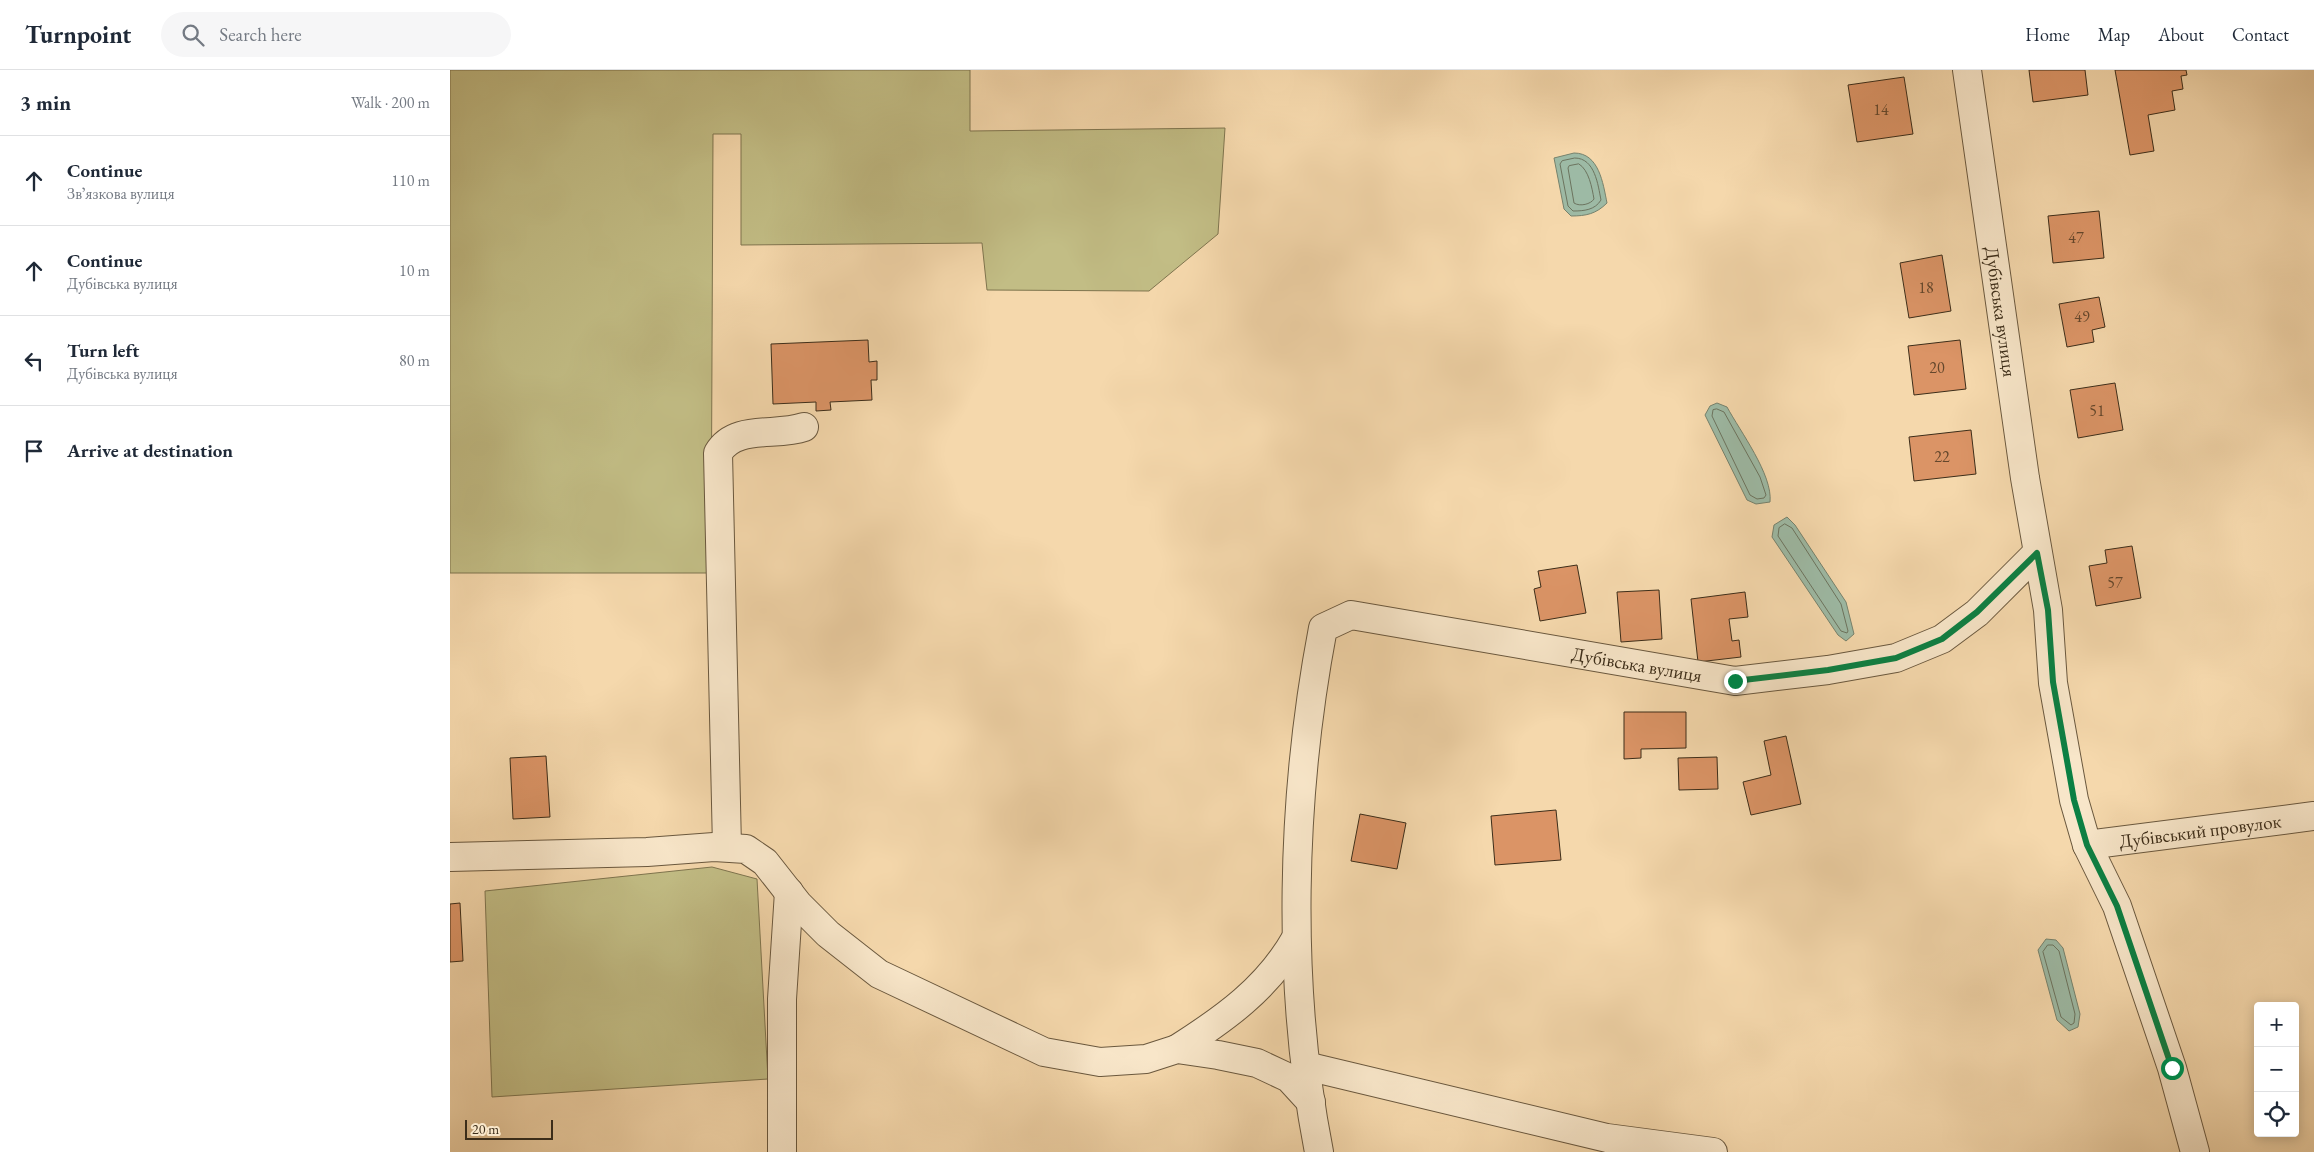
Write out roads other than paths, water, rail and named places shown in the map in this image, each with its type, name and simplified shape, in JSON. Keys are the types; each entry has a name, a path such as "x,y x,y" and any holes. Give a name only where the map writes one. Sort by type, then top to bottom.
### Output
{"street":[{"name":"Дубівська вулиця","path":"1967,70 2037,553 2048,610 2053,682 2074,800 2087,845 2117,906 2172,1068 2195,1152"},
{"path":"727,847 718,453 724,443 740,436 757,432 788,431 804,427"},
{"name":"Дубівська вулиця","path":"1296,938 1301,783 1315,668 1323,628 1351,615 1735,681 1828,670 1896,658 1942,639 1977,612 2037,553"},
{"name":"Дубівський провулок","path":"2087,845 2314,816"},
{"path":"450,857 647,852 727,847 746,849 765,862 798,904 828,934 879,974 1044,1052 1100,1062 1146,1059 1177,1049 1226,1018 1264,984 1296,938"},
{"path":"782,1152 782,998 789,892"},
{"path":"1296,938 1306,1066 1319,1152"},
{"path":"1177,1049 1257,1063 1289,1078 1311,1102"},
{"path":"1306,1066 1607,1138 1713,1152"}],"water":[{"path":"1574,153 1582,154 1589,158 1598,170 1607,203 1599,210 1581,216 1571,216 1564,209 1554,158"},
{"path":"1717,403 1727,407 1755,453 1770,491 1770,502 1756,504 1747,500 1705,415 1710,406"},
{"path":"1787,517 1795,525 1846,602 1854,634 1846,641 1838,635 1772,537 1774,525"},
{"path":"2046,939 2056,940 2063,948 2080,1014 2078,1027 2069,1031 2057,1020 2038,950"}]}
